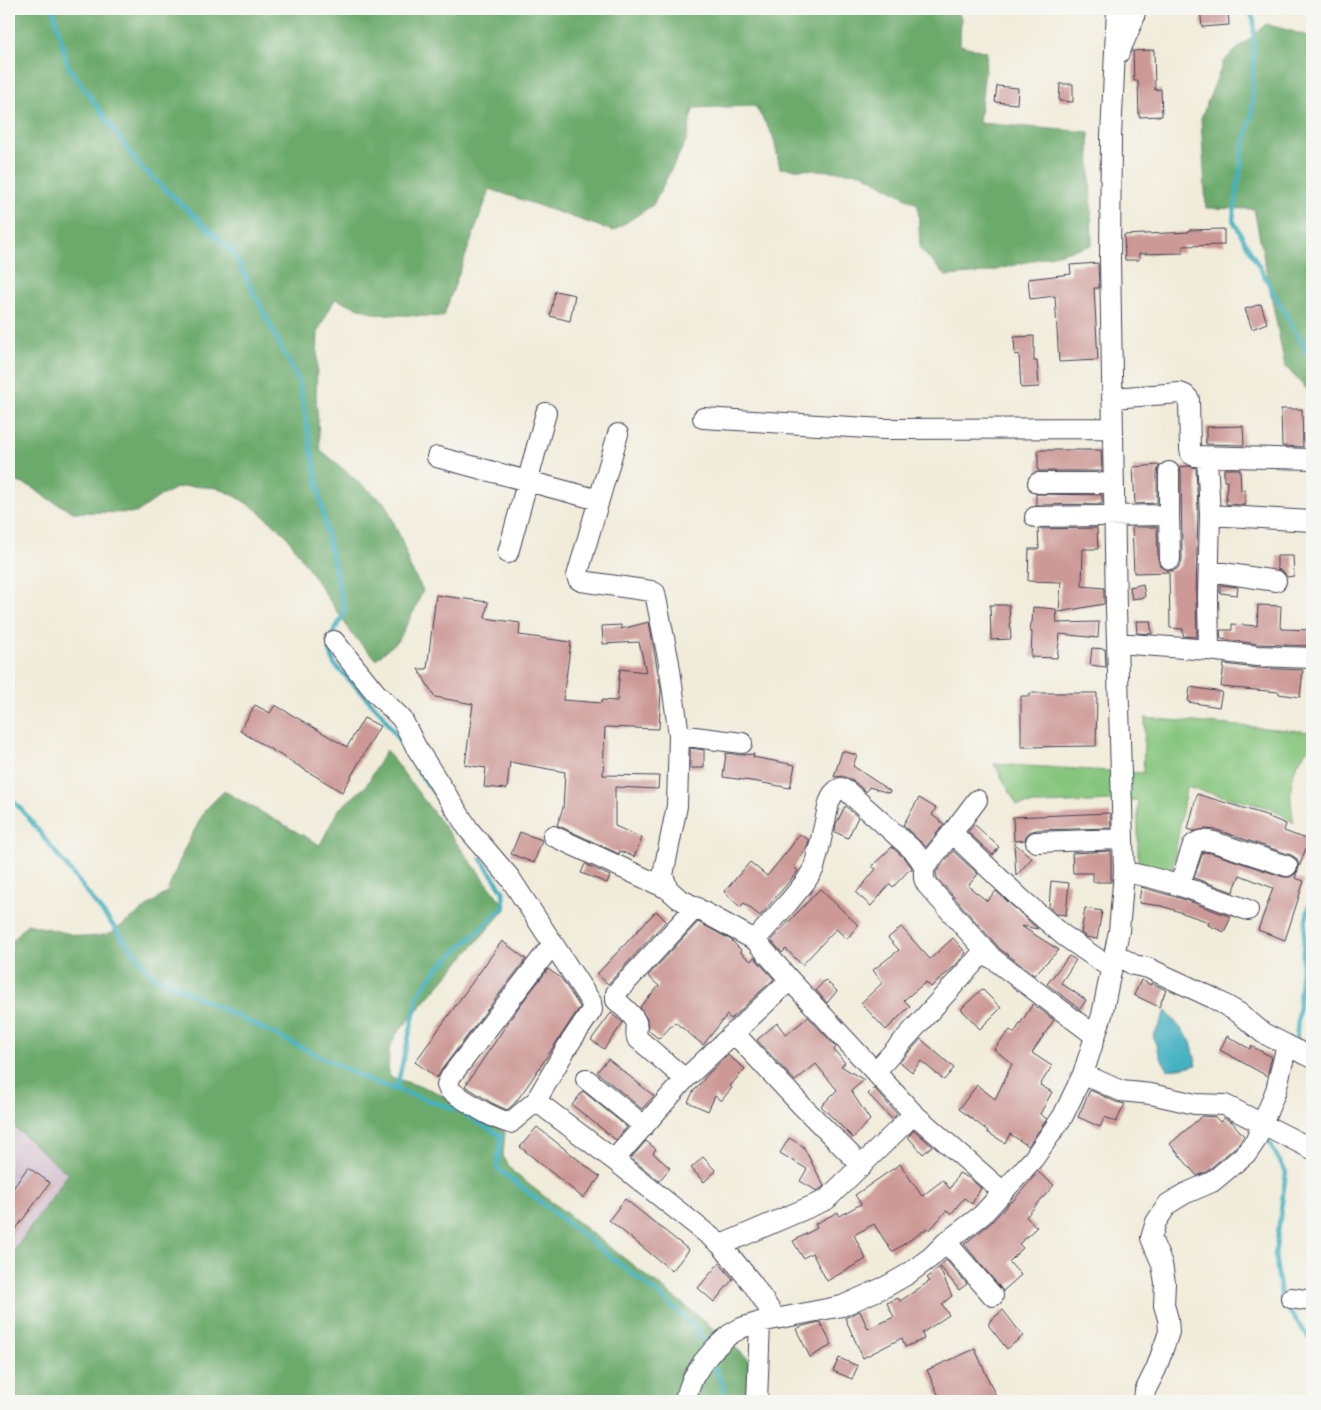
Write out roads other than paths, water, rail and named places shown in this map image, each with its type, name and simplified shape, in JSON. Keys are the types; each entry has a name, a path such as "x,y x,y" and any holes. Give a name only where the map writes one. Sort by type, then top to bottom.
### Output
{"street":[{"path":"684,1401 694,1378 708,1355 729,1335 741,1328 768,1320 842,1306 866,1296 908,1274 982,1215 1034,1158 1063,1116 1083,1074 1102,1015 1119,932 1124,872 1112,428 1110,249 1111,136 1117,9"},
{"path":"1114,66 1134,18 1135,9"},
{"path":"1112,398 1185,394 1189,399 1191,454 1195,456 1312,459"},
{"path":"508,553 546,413"},
{"path":"703,418 884,429 1112,428"},
{"path":"618,434 577,576 581,581 651,590 655,594 669,663 679,735 677,806 663,875 668,889"},
{"path":"1207,457 1210,515 1208,650"},
{"path":"437,458 599,500"},
{"path":"1169,472 1170,559"},
{"path":"1038,483 1114,483"},
{"path":"1035,517 1169,515"},
{"path":"1210,515 1312,520"},
{"path":"1210,571 1276,581"},
{"path":"334,641 375,692 402,719 416,747 469,830 510,878 591,1002 592,1010 567,1047 536,1101 510,1123 498,1120 449,1090 447,1085 450,1076 552,944"},
{"path":"1117,643 1257,656 1312,658"},
{"path":"679,735 742,743"},
{"path":"755,940 788,903 814,868 829,803 833,794 840,788 848,792 914,851 924,868 923,879 927,886 992,958 1094,1035"},
{"path":"924,868 977,800"},
{"path":"952,833 1019,897 1063,935 1113,961 1148,968 1213,998 1240,1013 1263,1033 1298,1050 1276,1090 1268,1126 1248,1152 1212,1182 1184,1194 1168,1204 1156,1222 1151,1238 1162,1264 1164,1305 1168,1319 1168,1332 1156,1369 1145,1391 1144,1401"},
{"path":"553,836 668,889 678,898 755,940 914,1114 1003,1192"},
{"path":"1036,842 1123,839"},
{"path":"1180,884 1193,846 1203,840 1287,866"},
{"path":"1124,872 1146,875 1180,884 1248,910"},
{"path":"685,1079 637,1038 635,1019 615,997 616,993 696,907"},
{"path":"874,1072 978,958 986,956 992,958"},
{"path":"614,1160 685,1079 790,980"},
{"path":"734,1033 802,1106 862,1166"},
{"path":"1083,1074 1120,1090 1151,1094 1195,1104 1225,1105 1312,1149"},
{"path":"586,1079 644,1126"},
{"path":"536,1101 614,1160 721,1246 752,1283 768,1320 757,1401"},
{"path":"721,1246 826,1200 914,1114"},
{"path":"946,1242 992,1296"},
{"path":"1290,1298 1312,1301"}],"water":[{"path":"1166,1011 1191,1042 1197,1065 1168,1070 1153,1037"}],"waterway":[{"path":"53,9 68,66 140,166 233,252 299,382 328,540 345,612 332,635"},
{"path":"1249,9 1254,21 1252,114 1243,149 1233,220 1312,361"},
{"path":"330,650 334,664 382,714 436,796"},
{"path":"9,796 27,816 152,975 371,1081 457,1110 501,1136 497,1168 663,1298 699,1331 707,1350"},
{"path":"396,1090 419,993 438,968 504,907 503,891 481,859"},
{"path":"1296,1044 1305,925 1312,891"},
{"path":"1267,1134 1266,1137 1286,1172 1275,1255 1282,1301 1312,1342"},
{"path":"712,1361 725,1391 726,1401"}]}
